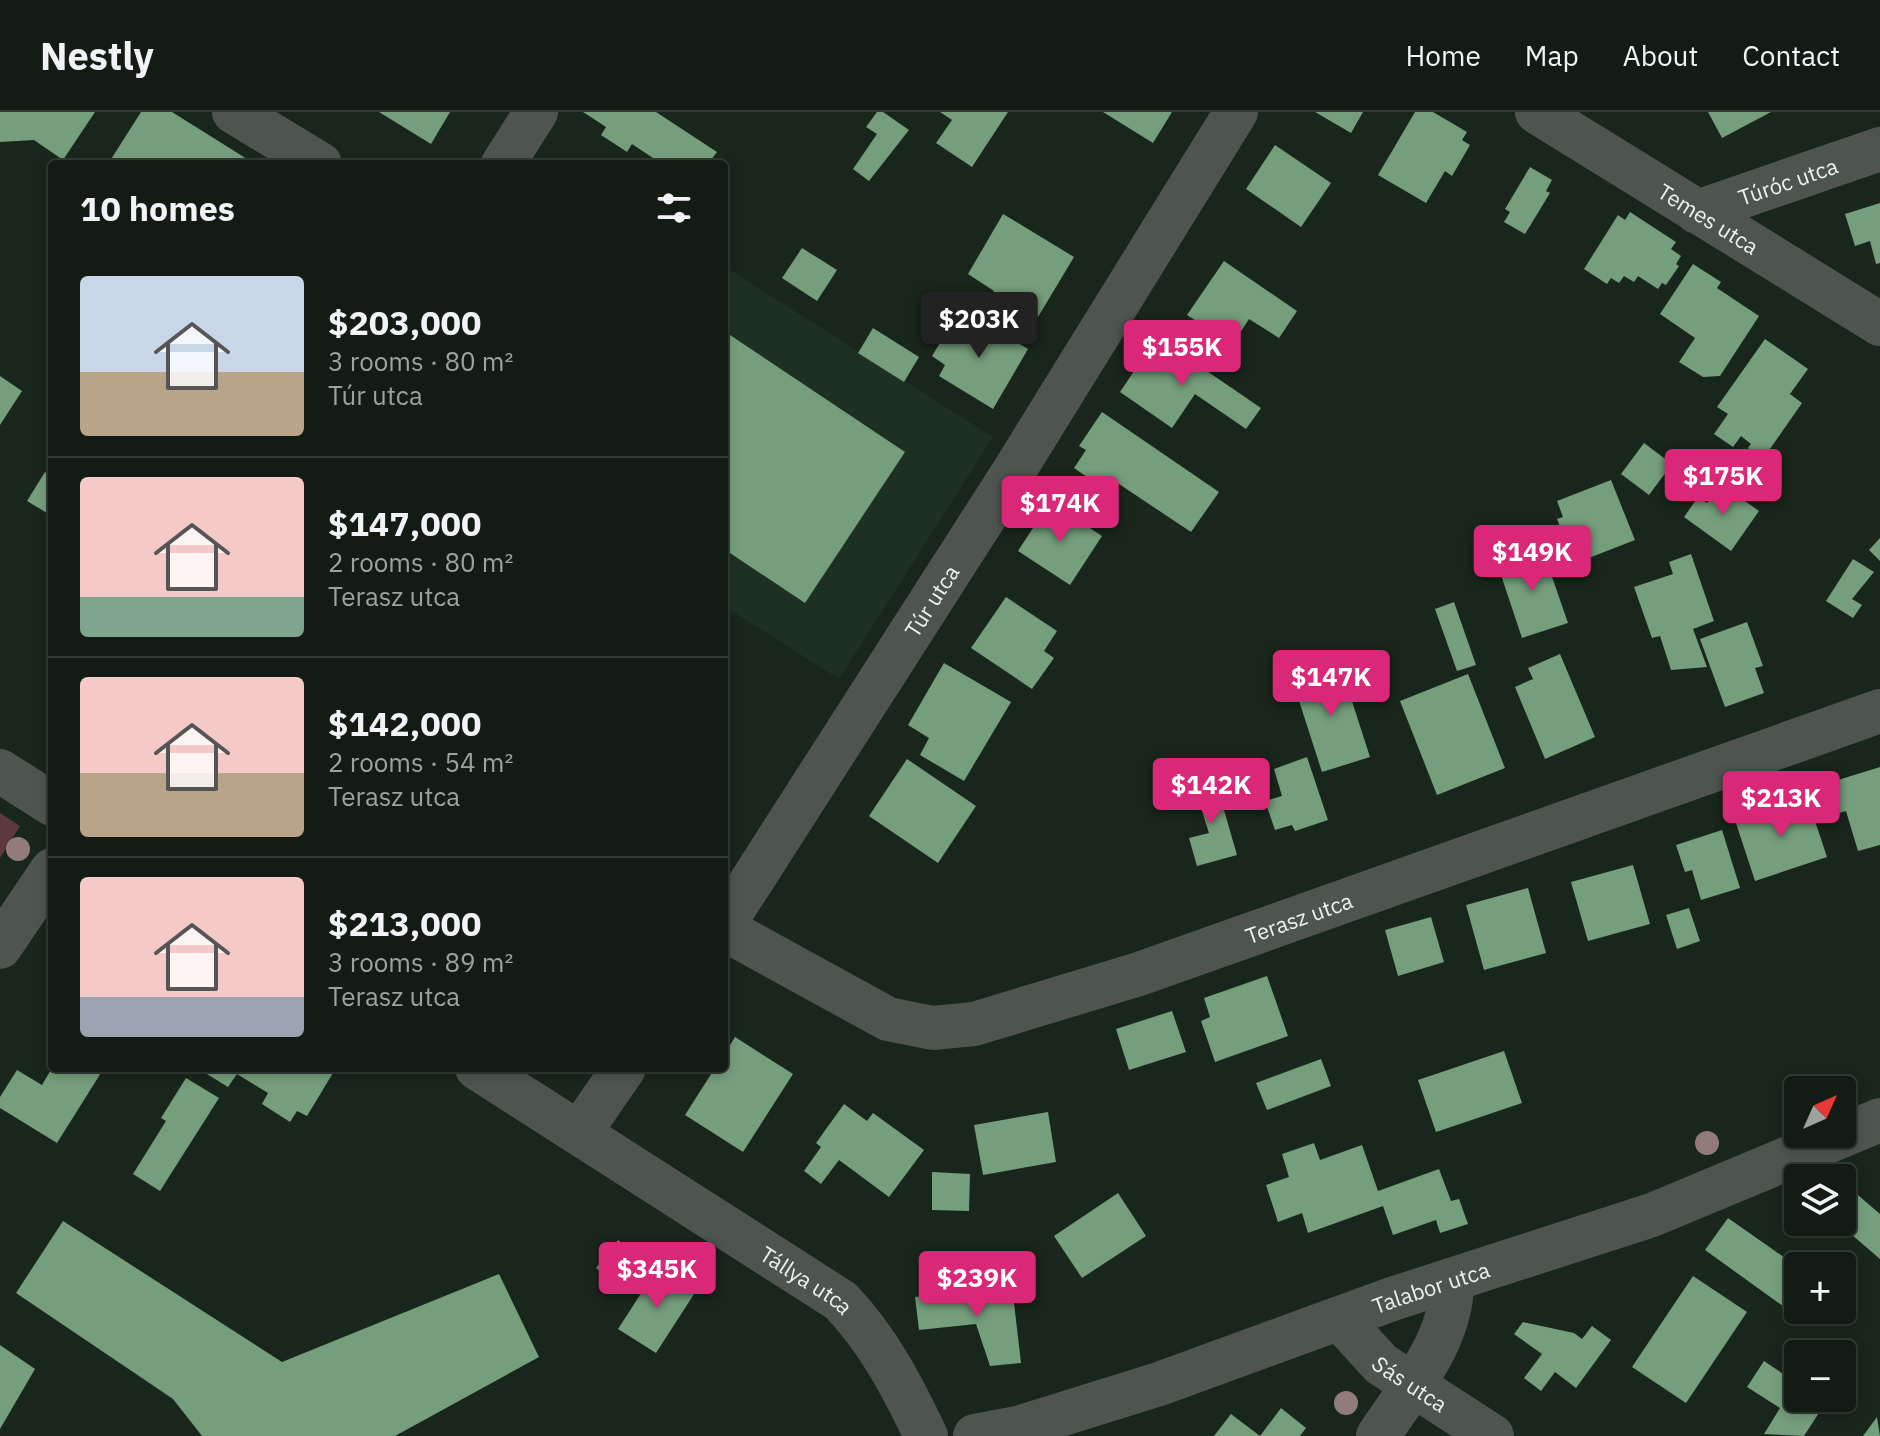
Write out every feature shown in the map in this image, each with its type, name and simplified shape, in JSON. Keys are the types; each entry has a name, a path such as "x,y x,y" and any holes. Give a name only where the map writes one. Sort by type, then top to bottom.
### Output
{"street":[{"path":"234,112 313,160"},
{"path":"506,160 536,112"},
{"name":"Túr utca","path":"728,920 1014,471 1236,112"},
{"name":"Temes utca","path":"1537,112 1880,324"},
{"name":"Túróc utca","path":"1697,212 1880,149"},
{"name":"Terasz utca","path":"728,928 888,1019 933,1028 974,1024 1139,974 1880,711"},
{"path":"0,771 48,801"},
{"path":"0,947 48,876"},
{"name":"Tállya utca","path":"483,1072 841,1301 869,1331 896,1373 926,1436"},
{"path":"580,1132 621,1072"},
{"name":"Talabor utca","path":"975,1436 1018,1428 1159,1384 1340,1319 1652,1215 1779,1165 1880,1120"},
{"path":"1378,1436 1442,1335 1453,1303 1452,1281"},
{"name":"Sás utca","path":"1340,1319 1381,1364 1492,1436"}],"shaded area":[{"path":"728,269 993,437 839,679 728,609"},
{"path":"0,813 20,826 0,858"}],"building":[{"path":"0,112 95,112 63,160 34,140 0,142"},
{"path":"141,112 172,112 249,160 111,160"},
{"path":"379,112 450,112 431,144"},
{"path":"583,112 656,112 717,152 711,160 656,160 632,144 627,152 601,135 606,127"},
{"path":"877,112 883,112 909,130 869,181 853,169 877,134 866,127"},
{"path":"940,112 1008,112 972,167 936,143 952,120"},
{"path":"1103,112 1172,112 1153,143"},
{"path":"1315,112 1363,112 1351,133"},
{"path":"1415,112 1433,112 1467,132 1462,140 1470,145 1452,176 1445,171 1426,203 1378,175"},
{"path":"1708,112 1771,112 1722,138"},
{"path":"1275,145 1331,183 1301,227 1246,189"},
{"path":"1530,167 1552,180 1546,191 1550,193 1525,234 1504,222 1510,212 1505,209"},
{"path":"1880,203 1880,263 1876,264 1870,241 1855,246 1845,214"},
{"path":"1630,212 1676,242 1671,249 1681,256 1676,264 1679,266 1666,285 1662,283 1658,289 1638,276 1634,282 1624,276 1619,283 1611,278 1607,284 1584,269 1618,215 1625,220"},
{"path":"1003,214 1074,257 1038,317 1028,311 1023,318 990,298 994,291 968,274"},
{"path":"802,248 837,270 817,301 782,278"},
{"path":"1224,261 1297,311 1279,338 1249,319 1232,345 1187,315"},
{"path":"1693,264 1721,282 1717,288 1759,316 1720,376 1703,377 1679,362 1695,338 1660,314"},
{"path":"974,316 1028,349 993,409 939,376 945,365 932,356 952,323 965,331"},
{"path":"873,328 919,357 904,382 858,353"},
{"path":"728,334 905,452 805,603 728,552"},
{"path":"1157,337 1261,408 1246,429 1195,394 1172,428 1120,392"},
{"path":"1765,339 1808,369 1790,394 1802,403 1763,459 1748,448 1751,444 1741,436 1733,447 1714,434 1728,414 1717,407"},
{"path":"0,376 22,391 0,425"},
{"path":"1102,412 1219,492 1191,532 1110,478 1103,488 1074,468 1086,450 1079,446"},
{"path":"1644,443 1672,464 1649,495 1621,474"},
{"path":"45,472 48,474 48,514 27,501"},
{"path":"1611,480 1635,540 1581,561 1571,538 1565,540 1557,519 1563,517 1557,501"},
{"path":"1721,484 1759,511 1731,551 1684,517 1698,497 1707,503"},
{"path":"1050,502 1102,536 1070,585 1018,551"},
{"path":"1880,538 1880,561 1869,550"},
{"path":"1542,548 1568,623 1522,638 1497,563"},
{"path":"1691,554 1714,621 1693,629 1707,667 1671,670 1660,636 1652,638 1634,587 1673,574 1669,562"},
{"path":"1853,559 1874,572 1852,599 1862,605 1853,618 1826,601"},
{"path":"1006,597 1057,631 1044,651 1054,658 1032,689 971,648"},
{"path":"1454,602 1476,665 1457,671 1435,609"},
{"path":"1747,622 1763,666 1755,668 1764,693 1725,707 1700,639"},
{"path":"1560,654 1595,737 1545,759 1515,687 1533,679 1528,668"},
{"path":"944,663 1011,702 964,781 920,755 929,738 908,725"},
{"path":"1340,664 1370,757 1322,772 1292,679"},
{"path":"1468,674 1505,768 1437,795 1400,701"},
{"path":"1307,757 1328,820 1295,831 1292,825 1275,830 1265,801 1282,796 1274,769"},
{"path":"907,759 976,806 938,863 869,816"},
{"path":"1880,767 1880,845 1858,851 1846,811 1832,815 1822,785"},
{"path":"1215,779 1237,855 1197,866 1189,838 1209,833 1198,799 1190,801 1186,788"},
{"path":"1807,797 1827,857 1755,881 1735,820"},
{"path":"1722,830 1740,888 1701,900 1692,870 1685,872 1676,845"},
{"path":"1633,865 1650,924 1588,941 1571,882"},
{"path":"1528,888 1546,953 1484,970 1466,905"},
{"path":"1689,908 1700,941 1677,949 1666,915"},
{"path":"1431,917 1444,962 1398,976 1385,930"},
{"path":"1267,976 1288,1036 1215,1062 1201,1021 1210,1017 1204,998"},
{"path":"1172,1011 1186,1052 1129,1070 1116,1029"},
{"path":"735,1037 793,1074 743,1152 685,1115 712,1072 728,1072 728,1048"},
{"path":"1504,1051 1522,1103 1436,1132 1418,1080"},
{"path":"1321,1059 1331,1086 1267,1110 1256,1083"},
{"path":"17,1070 42,1085 50,1072 101,1072 57,1143 0,1108 0,1097"},
{"path":"204,1072 334,1072 307,1116 297,1111 290,1122 262,1104 268,1093 237,1074 228,1087"},
{"path":"186,1078 219,1098 160,1191 133,1174 166,1121 161,1118"},
{"path":"844,1104 867,1121 873,1113 924,1150 889,1197 839,1160 821,1184 804,1171 821,1147 816,1143"},
{"path":"1048,1112 1056,1162 983,1175 974,1125"},
{"path":"1314,1143 1320,1160 1362,1145 1378,1191 1439,1169 1451,1201 1459,1199 1468,1224 1440,1233 1436,1220 1393,1235 1383,1206 1308,1233 1302,1213 1278,1222 1266,1185 1289,1177 1282,1154"},
{"path":"932,1172 970,1174 969,1211 932,1210"},
{"path":"1118,1193 1146,1236 1082,1278 1054,1236"},
{"path":"1856,1193 1880,1214 1880,1259 1853,1236 1856,1236"},
{"path":"1728,1218 1784,1257 1784,1307 1705,1250"},
{"path":"63,1221 282,1362 499,1274 539,1357 395,1436 202,1436 173,1399 16,1293"},
{"path":"618,1240 634,1252 611,1280 596,1268"},
{"path":"658,1267 696,1291 656,1353 618,1329"},
{"path":"1693,1276 1747,1312 1686,1403 1632,1367"},
{"path":"1012,1286 1021,1363 990,1366 976,1324 919,1330 915,1297"},
{"path":"1523,1322 1574,1333 1582,1339 1592,1326 1611,1340 1576,1388 1555,1372 1541,1391 1524,1378 1542,1354 1514,1334"},
{"path":"0,1345 35,1369 0,1429"},
{"path":"1764,1361 1784,1375 1784,1412 1820,1412 1804,1436 1764,1434 1780,1408 1747,1387"},
{"path":"1281,1408 1306,1428 1300,1436 1260,1436"},
{"path":"1231,1414 1260,1436 1214,1436"},
{"path":"1877,1417 1880,1436 1863,1436"}]}
